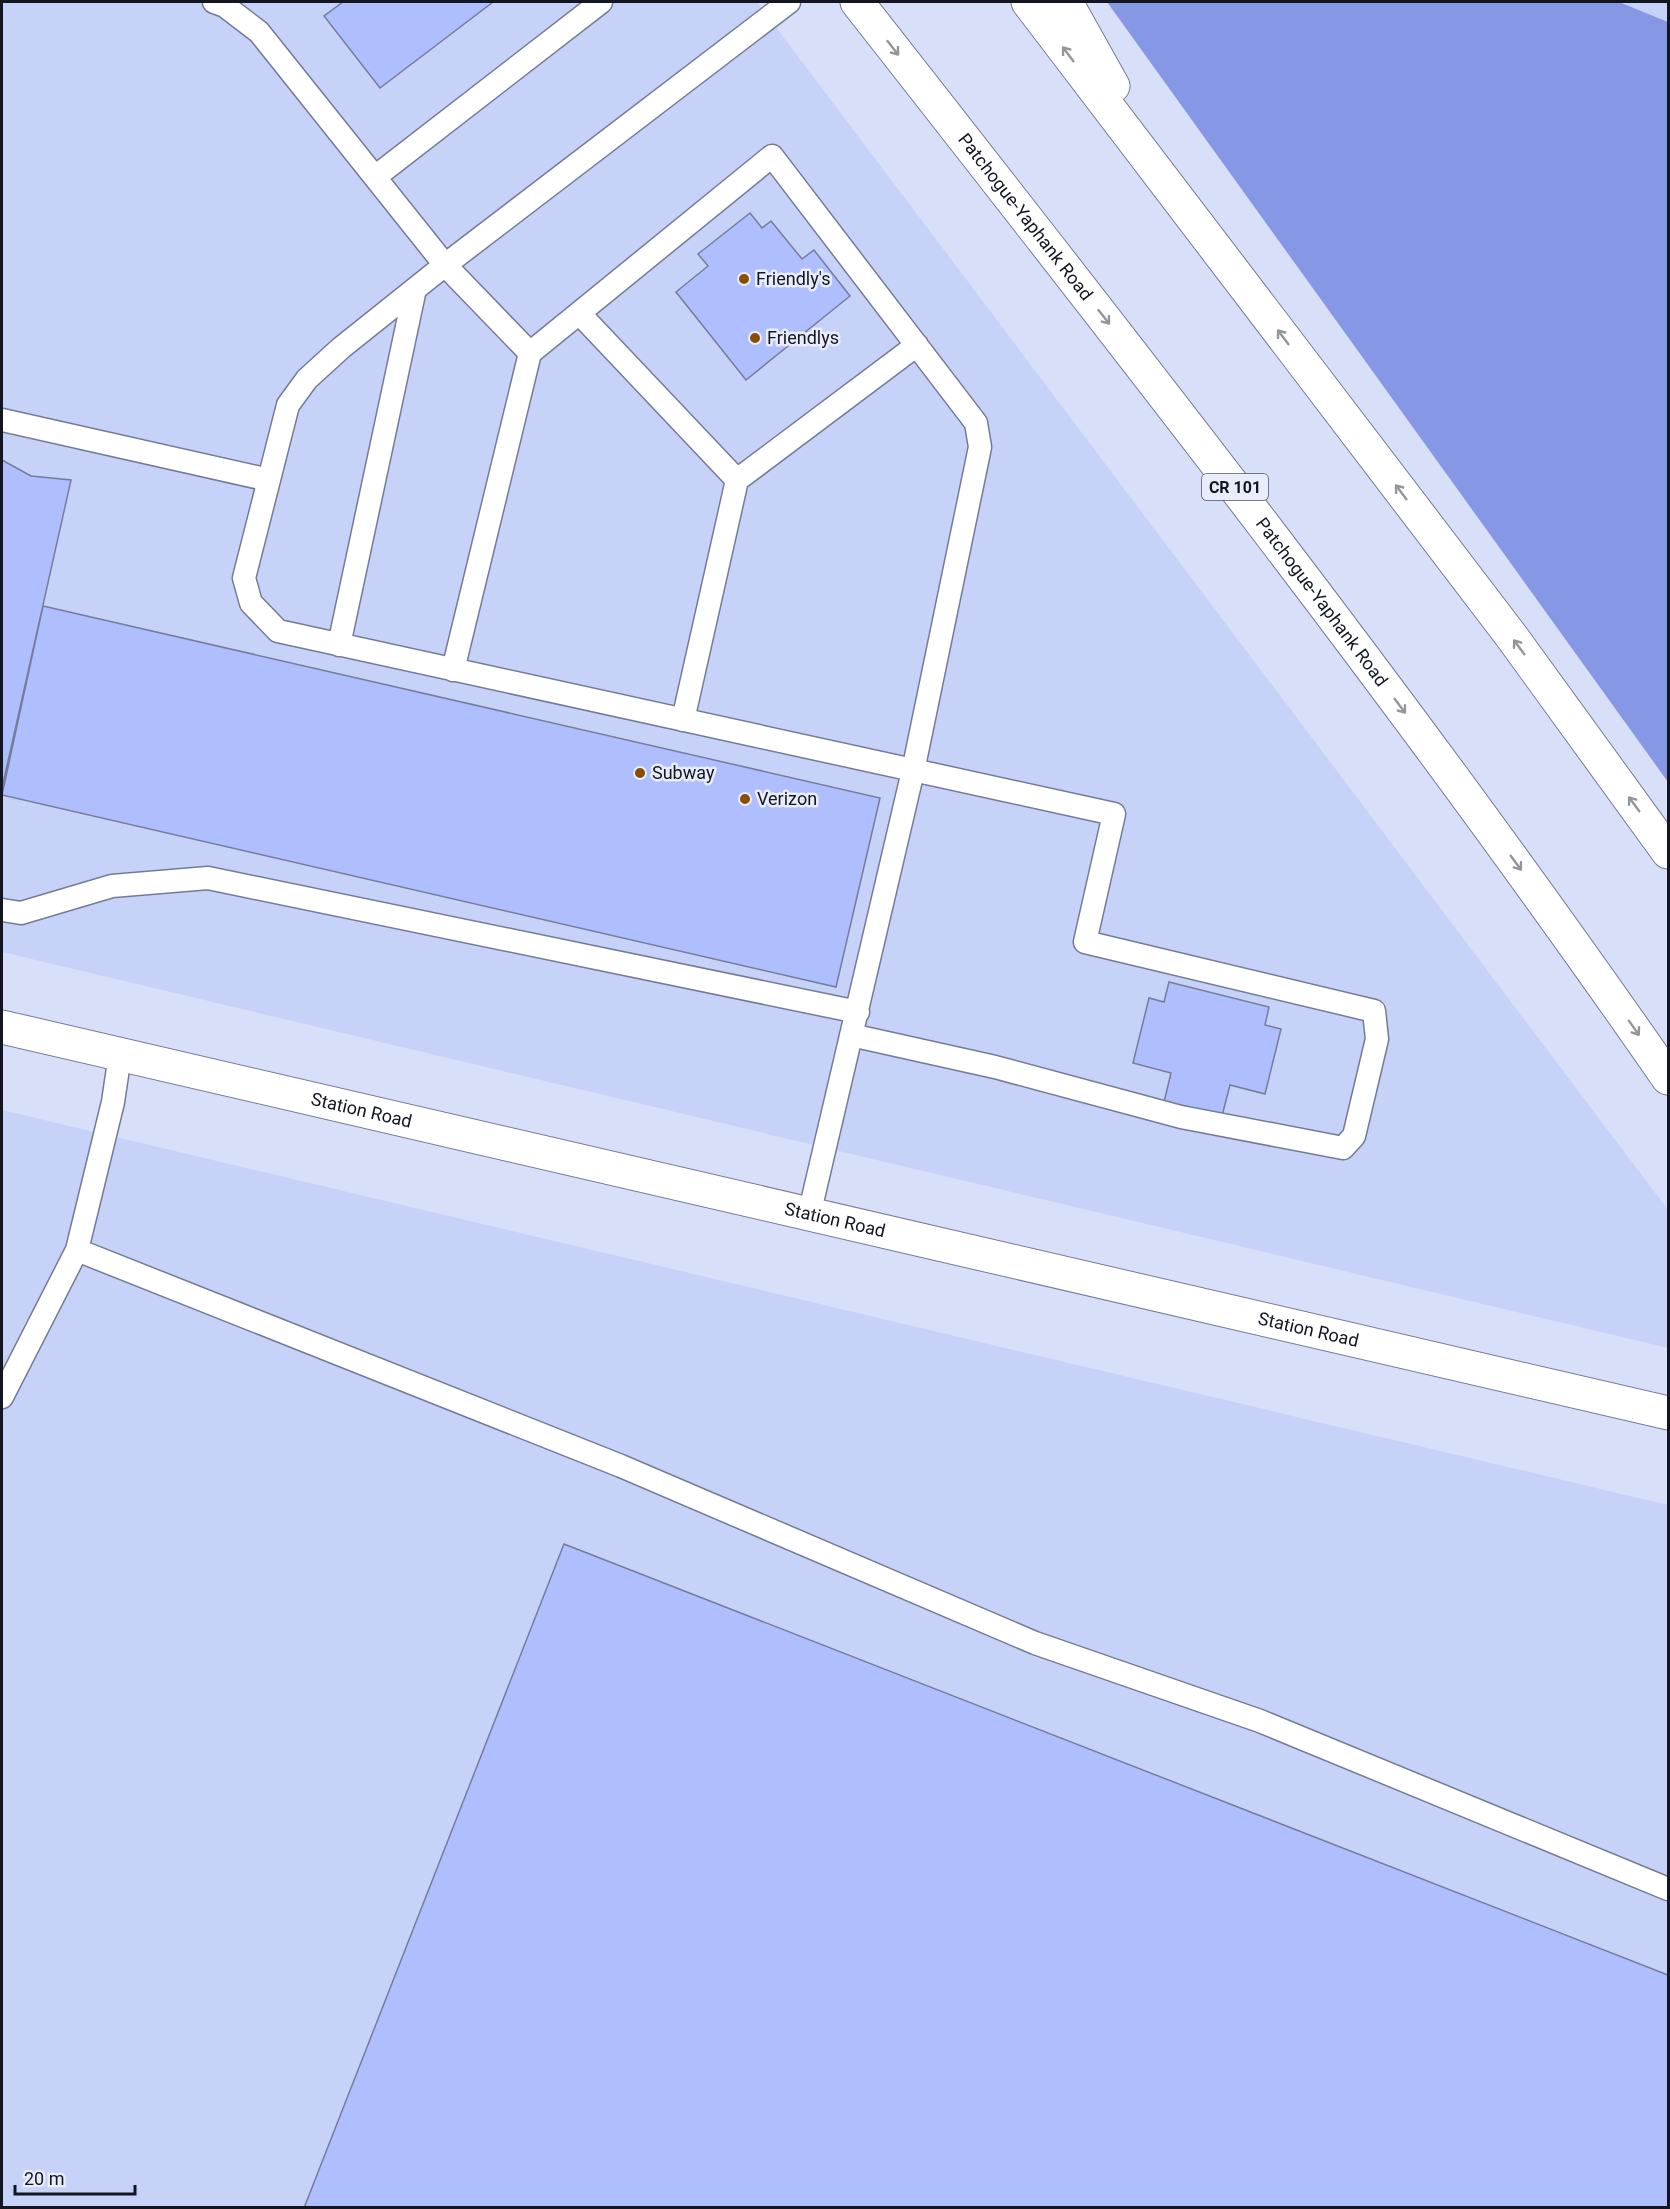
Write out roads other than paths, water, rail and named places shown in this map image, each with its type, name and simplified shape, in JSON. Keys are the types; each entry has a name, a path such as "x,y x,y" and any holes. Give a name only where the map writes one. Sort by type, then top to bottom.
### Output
{"main road":[{"name":"Patchogue-Yaphank Road","path":"857,2 1260,519 1601,980 1668,1078"},
{"path":"1028,2 1512,637 1668,852"},
{"path":"1066,2 1167,184"},
{"name":"Station Road","path":"2,1027 1668,1413"}],"lane":[{"path":"214,2 225,6 259,32 445,265 530,353"},
{"path":"375,177 601,2"},
{"path":"789,2 445,265 307,379 288,405 244,578 251,603 278,631 1114,814 1085,942 1374,1011 1377,1039 1354,1136 1343,1148 1181,1117 996,1067 851,1035"},
{"path":"453,670 530,353 772,156 976,423 980,447 914,771 809,1215"},
{"path":"339,645 415,289"},
{"path":"579,313 737,480"},
{"path":"683,720 737,480 917,345"},
{"path":"2,420 269,480"},
{"path":"2,910 21,912 112,886 208,878 858,1012"},
{"path":"2,1397 76,1250 114,1102 120,1055"},
{"path":"76,1250 621,1466 1035,1643 1260,1721 1668,1888"}],"place":[{"name":"Friendly's","path":"744,279"},
{"name":"Friendlys","path":"755,338"},
{"name":"Subway","path":"640,773"},
{"name":"Verizon","path":"745,799"}]}
